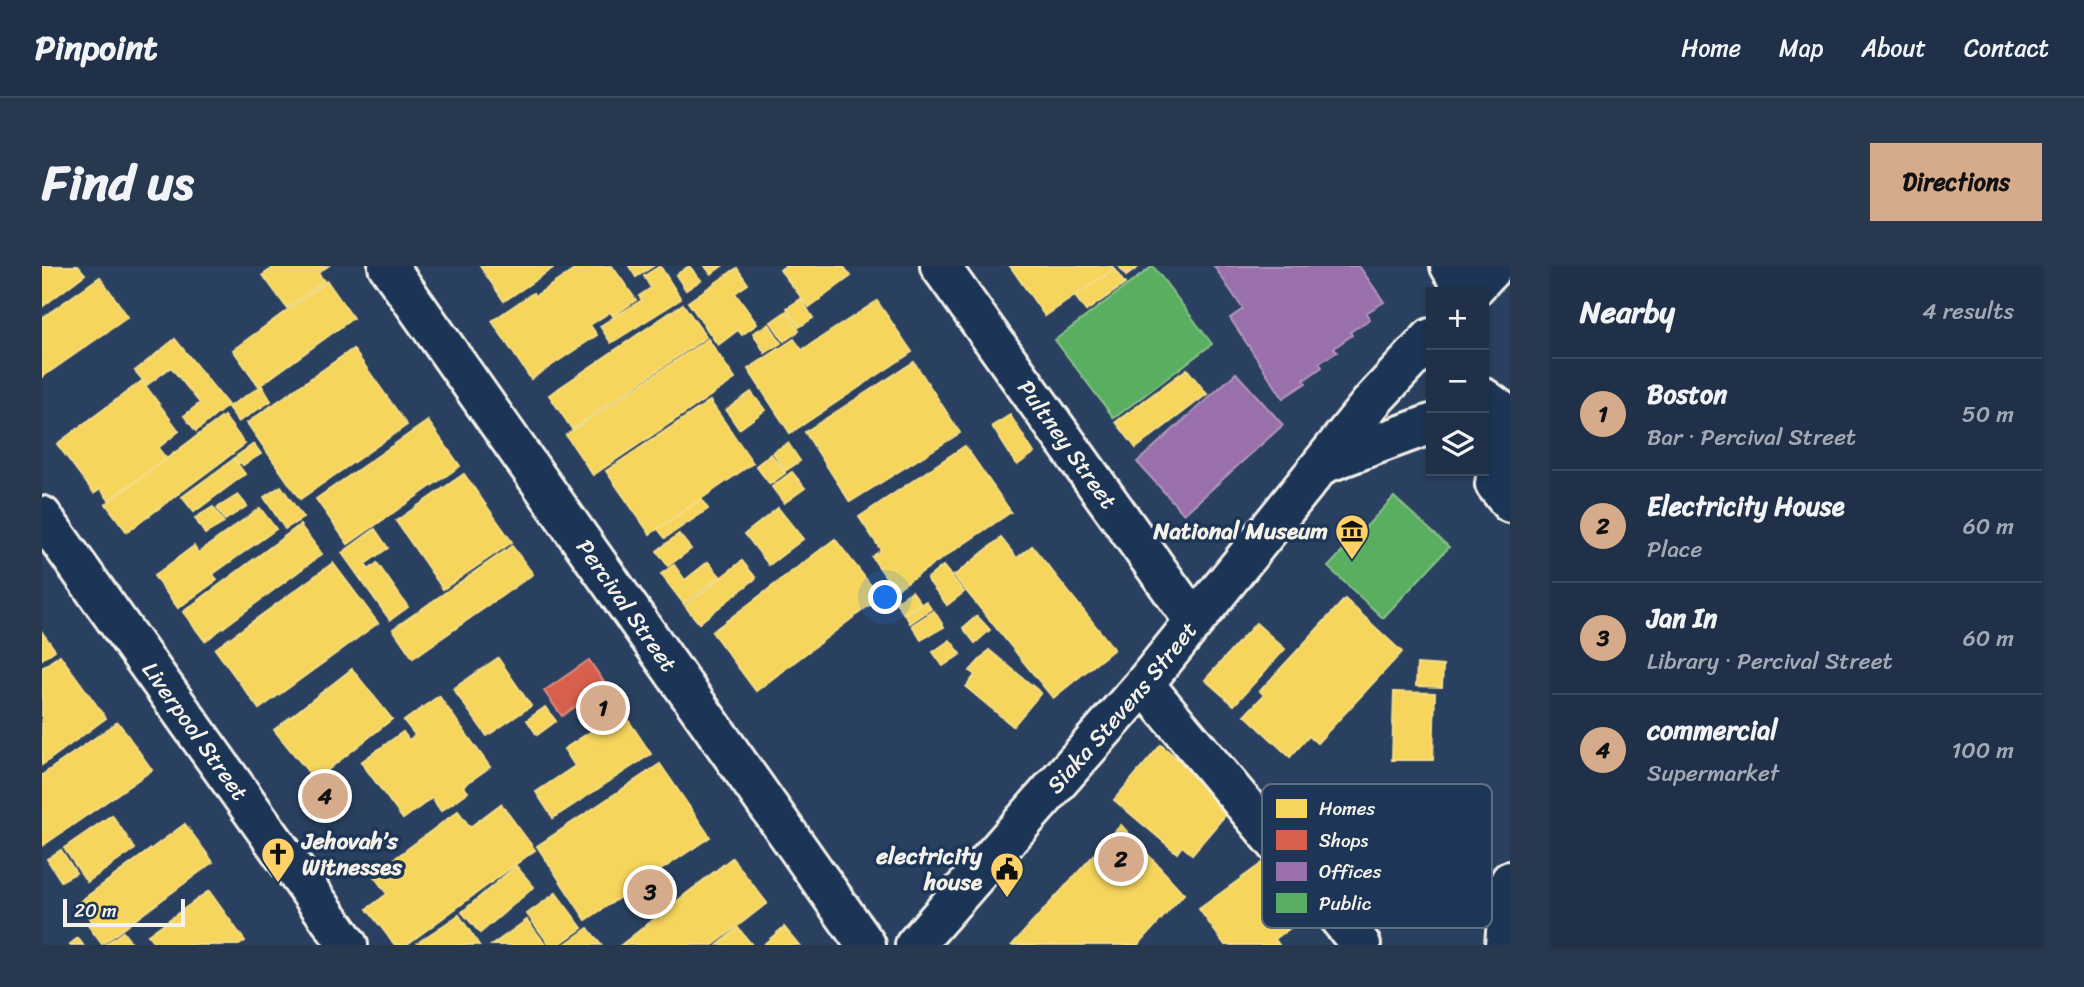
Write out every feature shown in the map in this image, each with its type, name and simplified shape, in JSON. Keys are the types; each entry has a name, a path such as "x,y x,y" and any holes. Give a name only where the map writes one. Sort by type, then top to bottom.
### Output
{"street":[{"name":"Percival Street","path":"388,266 866,945"},
{"name":"Pultney Street","path":"940,266 1194,621"},
{"path":"1450,266 1465,287"},
{"path":"1474,287 1494,266"},
{"name":"Siaka Stevens Street","path":"915,945 1144,684 1374,399 1426,343"},
{"path":"1495,408 1495,484 1510,503"},
{"path":"1321,465 1426,426"},
{"name":"Liverpool Street","path":"42,516 348,945"},
{"path":"1144,684 1262,826"},
{"path":"1505,945 1510,881"},
{"path":"1347,928 1361,945"}],"building: Homes":[{"path":"42,266 78,266 85,274 42,307"},
{"path":"276,266 328,266 318,273 324,281 287,308 263,275"},
{"path":"480,266 556,266 504,301"},
{"path":"576,266 612,266 636,300 613,316 610,312 590,325 597,335 531,379 492,321 533,293 535,296 577,268"},
{"path":"629,266 653,266 636,277"},
{"path":"660,266 681,299 611,343 600,326 642,300 639,296 651,288 644,276"},
{"path":"689,266 701,280 686,290 676,275"},
{"path":"705,266 722,266 711,274"},
{"path":"785,266 843,266 851,276 809,307 780,270"},
{"path":"1010,266 1112,266 1114,269 1045,316"},
{"path":"1119,266 1140,266 1126,276"},
{"path":"737,268 748,284 735,293 757,324 742,335 738,330 718,345 688,302"},
{"path":"1114,269 1125,284 1086,311 1075,296"},
{"path":"100,277 128,317 42,377 42,318"},
{"path":"327,281 353,318 259,386 233,350"},
{"path":"801,299 813,318 799,327 787,308"},
{"path":"877,301 912,352 790,433 748,369 794,339 802,350"},
{"path":"683,304 706,337 572,429 549,395"},
{"path":"787,311 799,331 784,341 771,322"},
{"path":"769,324 781,343 765,353 753,333"},
{"path":"175,339 228,405 196,431 184,416 200,403 171,367 147,385 135,371"},
{"path":"708,339 735,379 593,475 566,435"},
{"path":"353,349 407,425 300,499 247,423"},
{"path":"914,362 960,433 850,502 805,432"},
{"path":"1187,369 1207,394 1136,448 1116,422"},
{"path":"142,381 179,431 158,448 166,458 109,500 100,488 94,493 57,444"},
{"path":"262,386 271,401 238,422 228,407"},
{"path":"751,392 765,410 739,429 726,410"},
{"path":"710,401 753,463 650,534 606,471"},
{"path":"1010,415 1034,453 1017,465 992,426"},
{"path":"224,416 245,444 127,532 106,504"},
{"path":"428,421 460,466 348,544 316,499"},
{"path":"788,443 800,461 785,471 773,452"},
{"path":"254,444 261,454 243,465 240,462 238,464 234,458"},
{"path":"965,446 1011,512 895,590 872,557 881,550 859,517"},
{"path":"771,454 785,473 770,484 756,466"},
{"path":"234,459 245,474 194,512 182,497"},
{"path":"792,472 805,488 784,503 772,487"},
{"path":"464,474 512,542 443,589 396,521"},
{"path":"281,486 303,518 285,529 264,497"},
{"path":"238,495 247,506 225,520 217,508"},
{"path":"701,499 708,509 665,538 658,529"},
{"path":"213,507 224,523 205,534 195,518"},
{"path":"260,508 276,529 213,574 217,580 178,608 154,576 194,546 198,553"},
{"path":"778,508 803,539 769,565 745,534"},
{"path":"300,525 322,554 205,641 183,612"},
{"path":"375,529 388,548 365,564 369,570 377,563 408,607 390,620 342,553"},
{"path":"679,534 691,549 668,566 657,551"},
{"path":"1001,538 1017,558 1032,546 1114,649 1053,698 954,576"},
{"path":"835,539 880,597 756,691 712,632"},
{"path":"512,546 533,574 413,658 393,629"},
{"path":"742,561 756,578 699,623 685,606"},
{"path":"708,562 720,576 684,604 661,574 674,565 685,580"},
{"path":"333,563 378,623 259,709 215,649"},
{"path":"943,566 964,592 947,605 927,579"},
{"path":"912,591 921,603 904,614 896,602"},
{"path":"1345,599 1402,652 1317,743 1309,736 1290,757 1245,715 1264,695 1260,691"},
{"path":"926,601 931,609 910,623 905,614"},
{"path":"934,611 944,627 921,640 912,625"},
{"path":"977,616 990,630 975,643 963,628"},
{"path":"1256,623 1285,649 1234,705 1205,680"},
{"path":"42,632 55,650 42,659"},
{"path":"950,640 961,654 943,666 933,652"},
{"path":"989,650 1041,693 1013,726 966,687 975,675 970,671"},
{"path":"60,655 106,718 42,765 42,668"},
{"path":"498,658 531,706 487,736 453,689"},
{"path":"1417,664 1443,666 1442,687 1416,686"},
{"path":"352,669 392,719 315,780 274,730"},
{"path":"1394,692 1435,693 1433,760 1392,760"},
{"path":"439,696 490,767 463,786 468,792 441,811 432,798 403,819 361,762 403,732 409,740 415,735 404,721"},
{"path":"545,707 556,721 537,735 527,720"},
{"path":"622,711 651,754 553,818 536,792 575,766 564,749"},
{"path":"118,722 152,770 42,846 42,775"},
{"path":"1161,745 1233,806 1192,854 1182,846 1177,853 1114,800"},
{"path":"660,764 710,837 586,920 537,846"},
{"path":"501,804 535,850 406,945 395,945 367,909 387,894 373,875 458,811 470,827"},
{"path":"112,815 135,849 87,882 64,848"},
{"path":"185,824 213,862 102,944 87,924 92,921 78,903"},
{"name":"electricity house","path":"1121,825 1184,894 1138,945 1012,945"},
{"path":"61,850 76,873 61,881 47,859"},
{"path":"732,858 767,903 713,945 621,945"},
{"path":"1262,863 1262,928 1290,928 1275,939 1279,945 1225,945 1199,909"},
{"path":"516,866 534,887 480,933 462,912"},
{"path":"209,891 245,941 239,945 156,945 148,935"},
{"path":"556,893 582,928 558,945 550,945 527,914"},
{"path":"459,915 479,945 418,945 417,943"},
{"path":"527,920 546,945 492,945"},
{"path":"784,927 799,945 763,945"},
{"path":"588,928 601,945 564,945"},
{"path":"738,928 752,945 718,945"},
{"path":"123,932 133,945 105,945"},
{"path":"78,938 83,945 70,944"}],"building: Shops":[{"path":"589,660 606,685 562,716 544,691"}],"building: Offices":[{"path":"1214,266 1359,266 1384,302 1366,313 1370,319 1350,332 1352,335 1334,348 1337,352 1319,363 1322,367 1304,380 1306,383 1283,398 1230,318 1243,309"},
{"path":"1236,373 1283,425 1184,514 1137,462"}],"building: Public":[{"path":"1153,266 1212,344 1114,418 1055,340"},
{"path":"1394,497 1449,547 1383,618 1328,567"}],"place":[{"name":"National Museum","path":"1352,561"},
{"name":"Boston","path":"603,708"},
{"name":"commercial","path":"325,796"},
{"name":"Electricity House","path":"1121,859"},
{"name":"Jehovah’s Witnesses","path":"278,884"},
{"name":"Jan In","path":"650,892"},
{"name":"electricity house","path":"1007,899"}]}
